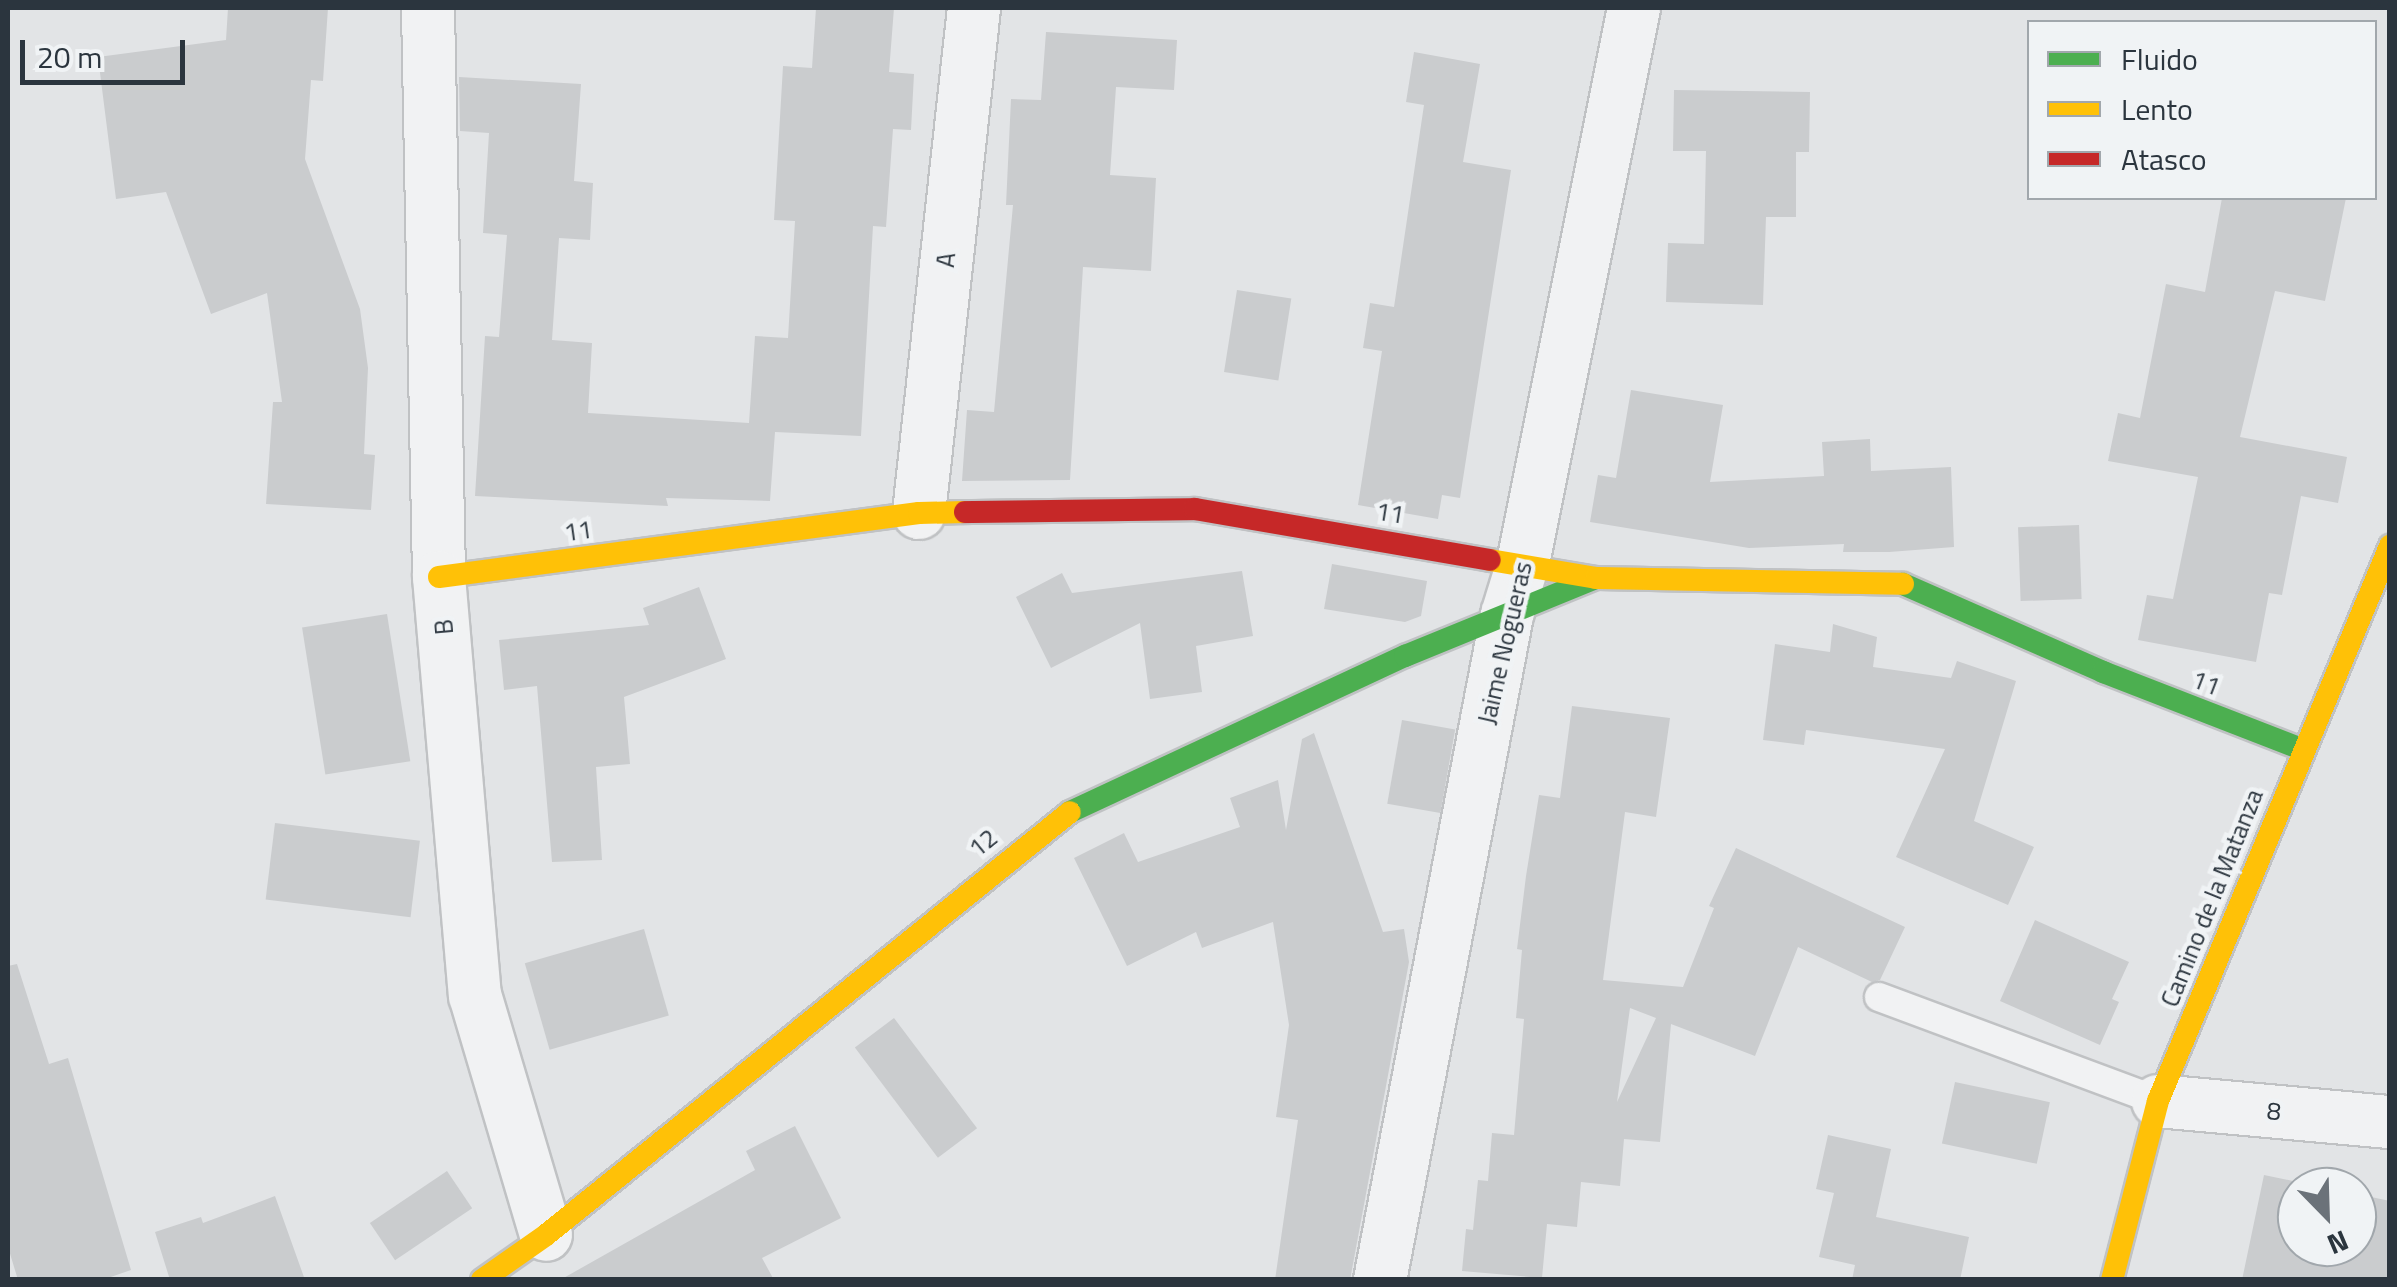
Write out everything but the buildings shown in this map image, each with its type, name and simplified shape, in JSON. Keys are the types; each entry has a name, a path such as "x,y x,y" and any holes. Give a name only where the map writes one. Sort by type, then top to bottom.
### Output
{"street":[{"name":"B","path":"428,8 439,577 475,995 546,1235"},
{"name":"A","path":"919,513 974,8"},
{"name":"Jaime Nogueras","path":"1380,1280 1507,615 1523,563 1634,8"},
{"name":"11","path":"439,577 919,513 1195,509 1596,578 1907,584 2103,672 2302,749"},
{"name":"Camino de la Matanza","path":"2112,1280 2158,1101 2390,546"},
{"name":"12","path":"482,1280 546,1235 1058,818 1406,656 1596,578"},
{"name":"8","path":"2158,1101 2390,1122"}],"lane":[{"path":"1879,997 2158,1101"}],"traffic: fast":[{"path":"1070,812 1405,656 1596,578"},
{"path":"1903,584 2103,672 2302,749"}],"traffic: slow":[{"path":"439,577 919,513 965,512"},
{"path":"2112,1280 2158,1101 2390,546"},
{"path":"1490,560 1596,578 1903,584"},
{"path":"482,1280 546,1235 1070,812"}],"traffic: jam":[{"path":"965,512 1195,509 1490,560"}]}
